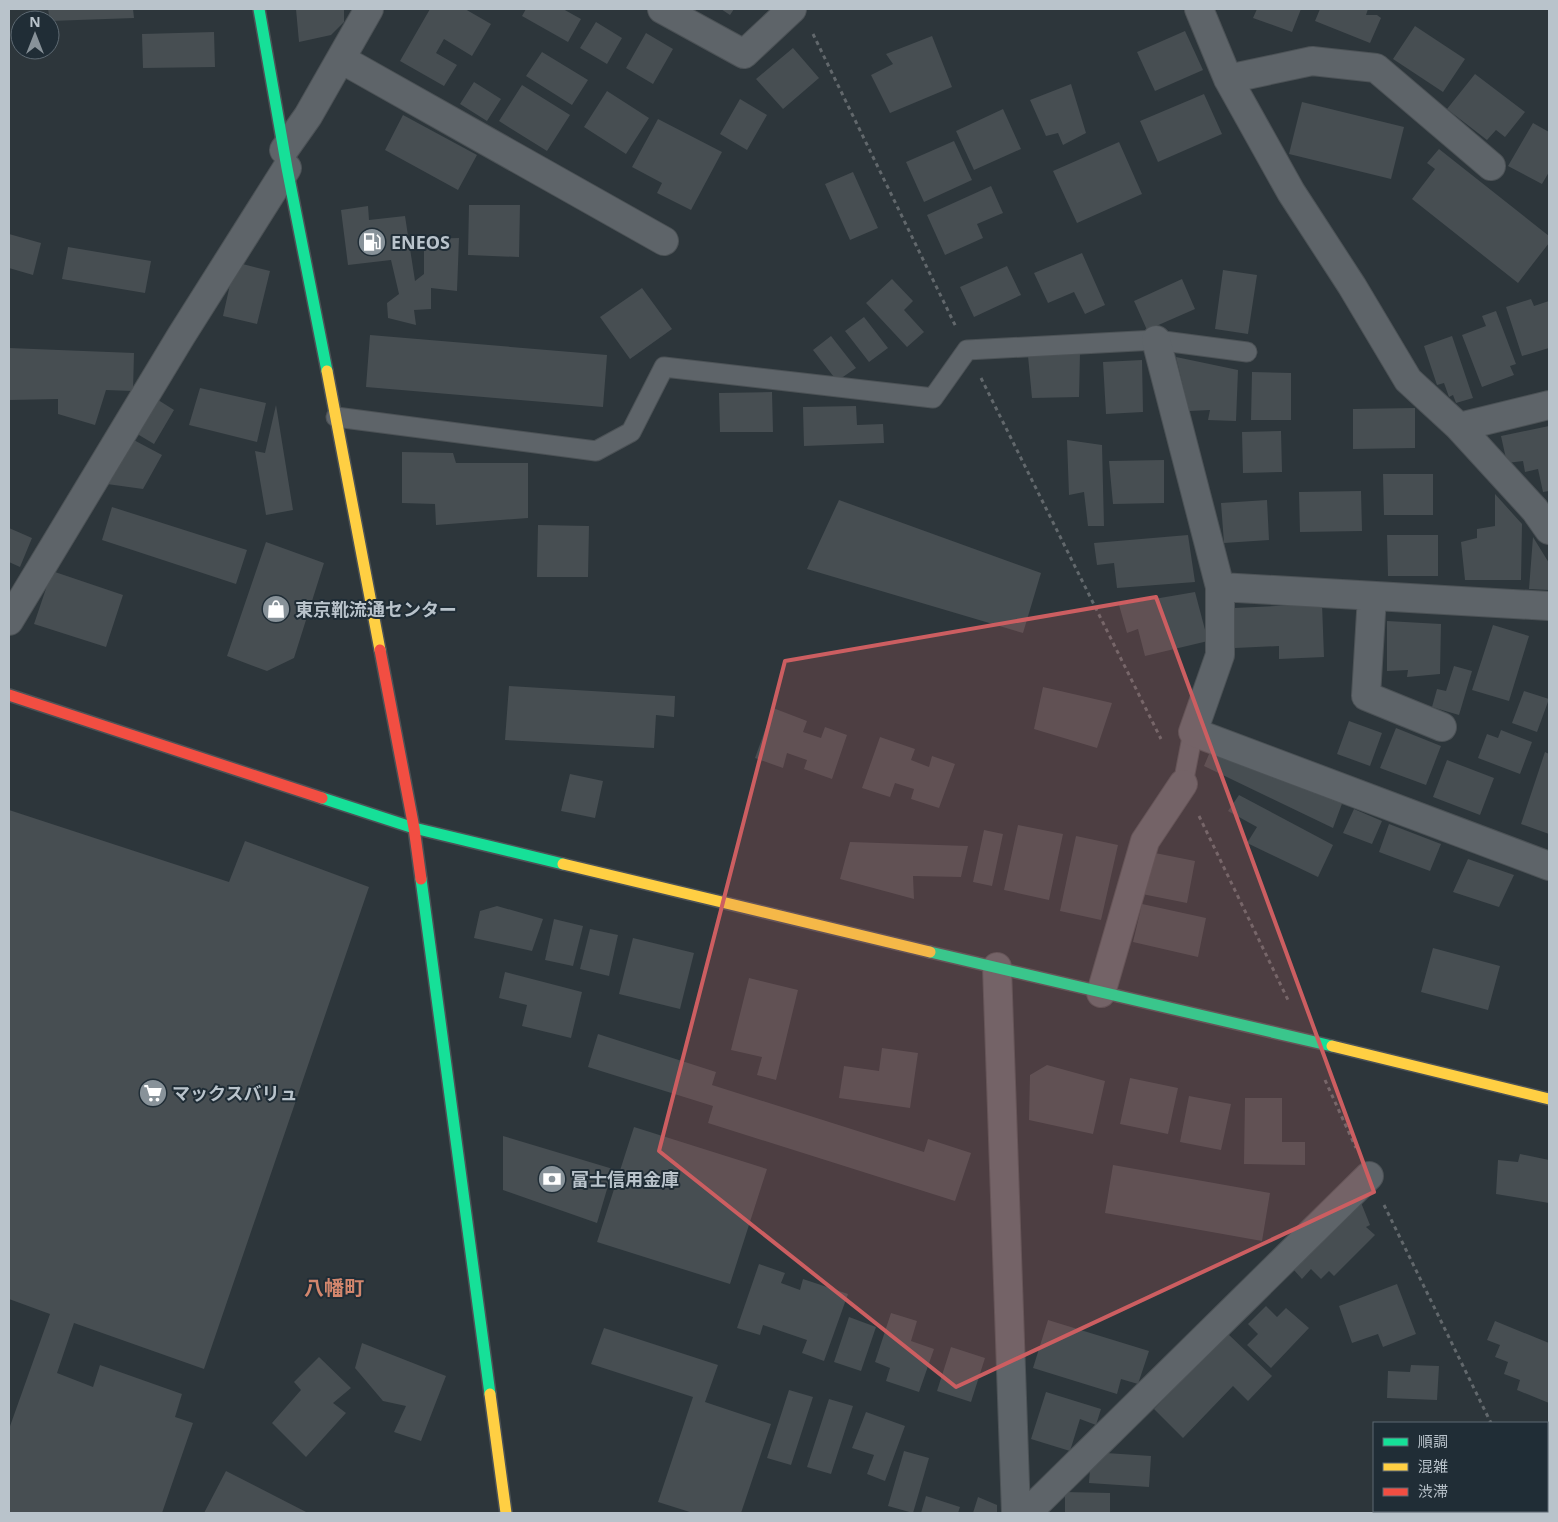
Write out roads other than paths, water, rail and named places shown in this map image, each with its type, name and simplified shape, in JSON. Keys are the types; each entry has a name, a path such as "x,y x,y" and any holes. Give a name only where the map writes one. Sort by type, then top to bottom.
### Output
{"street":[{"path":"259,9 414,828 506,1513"},
{"path":"9,621 286,159 308,116 369,9"},
{"path":"662,9 744,54 800,18"},
{"path":"1200,9 1228,79 1291,192 1352,286 1408,380 1459,426 1545,515"},
{"path":"341,59 664,241"},
{"path":"1228,79 1312,61 1376,68 1491,166"},
{"path":"1156,340 1220,587 1220,655 1193,732 1549,866"},
{"path":"1459,426 1549,405"},
{"path":"1220,587 1549,606"},
{"path":"1372,596 1366,696 1442,727"},
{"path":"9,695 414,828 1101,993 1293,1036 1549,1099"},
{"path":"1101,993 1145,841 1184,784"},
{"path":"996,967 1016,1513"},
{"path":"1028,1513 1369,1176"}],"lane":[{"path":"336,417 596,451 631,432 664,367 933,398 967,350 1156,340 1247,352"},
{"path":"1184,784 1193,732"}],"place":[{"name":"ENEOS","path":"372,242"},
{"name":"東京靴流通センター","path":"276,609"},
{"name":"マックスバリュ","path":"153,1093"},
{"name":"富士信用金庫","path":"552,1179"}],"district":[{"name":"八幡町","path":"334,1287"}]}
